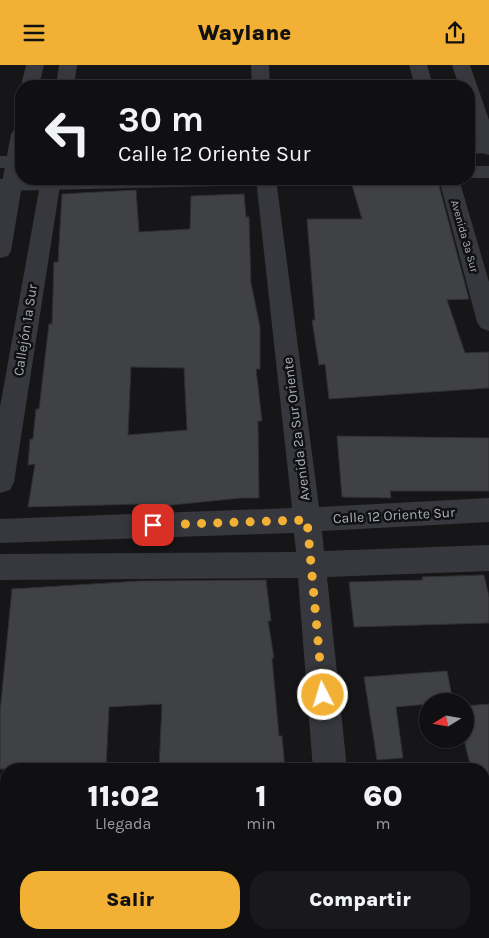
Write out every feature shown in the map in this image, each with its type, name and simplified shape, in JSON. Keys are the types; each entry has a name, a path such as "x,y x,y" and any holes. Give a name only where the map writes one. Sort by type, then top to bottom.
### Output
{"street":[{"path":"31,80 35,65"},
{"path":"66,80 68,65"},
{"path":"260,65 261,80"},
{"path":"418,65 422,80"},
{"path":"461,65 466,80"},
{"path":"475,107 489,148 475,148"},
{"path":"0,251 6,184 12,162"},
{"path":"475,172 489,171"},
{"name":"Callejón 1a Sur","path":"0,482 49,185"},
{"name":"Avenida 2a Sur Oriente","path":"267,185 307,520 329,763"},
{"name":"Avenida 3a Sur","path":"451,185 489,322"},
{"name":"Calle 12 Oriente Sur","path":"0,531 307,520 489,510"},
{"path":"0,567 311,565 489,558"}],"building":[{"path":"352,185 439,185 469,299 447,300 465,353 489,352 489,388 329,399 325,364 319,365 312,320 315,320 307,219 362,219"},
{"path":"136,190 139,232 190,229 191,196 244,194 246,217 249,217 251,283 260,327 260,369 256,369 262,421 258,421 259,498 241,498 143,508 143,504 28,507 35,464 28,465 30,439 33,439 36,409 39,409 49,324 52,324 54,262 58,262 62,194","holes":["131,367 184,368 187,430 128,435"]},
{"path":"337,436 489,438 489,491 390,491 391,498 342,497"},
{"path":"484,575 489,597 489,623 354,627 349,582 423,580 422,577"},
{"path":"266,580 271,621 268,621 274,658 272,658 279,736 282,736 284,763 159,763 162,704 109,707 106,763 0,763 0,712 12,589 140,581"},
{"path":"447,671 451,693 419,693 419,705 396,707 403,758 377,760 364,677"},
{"path":"489,704 489,763 470,763 466,748 474,748 474,705"}],"route":[{"path":"153,525 307,520 323,695"}]}
